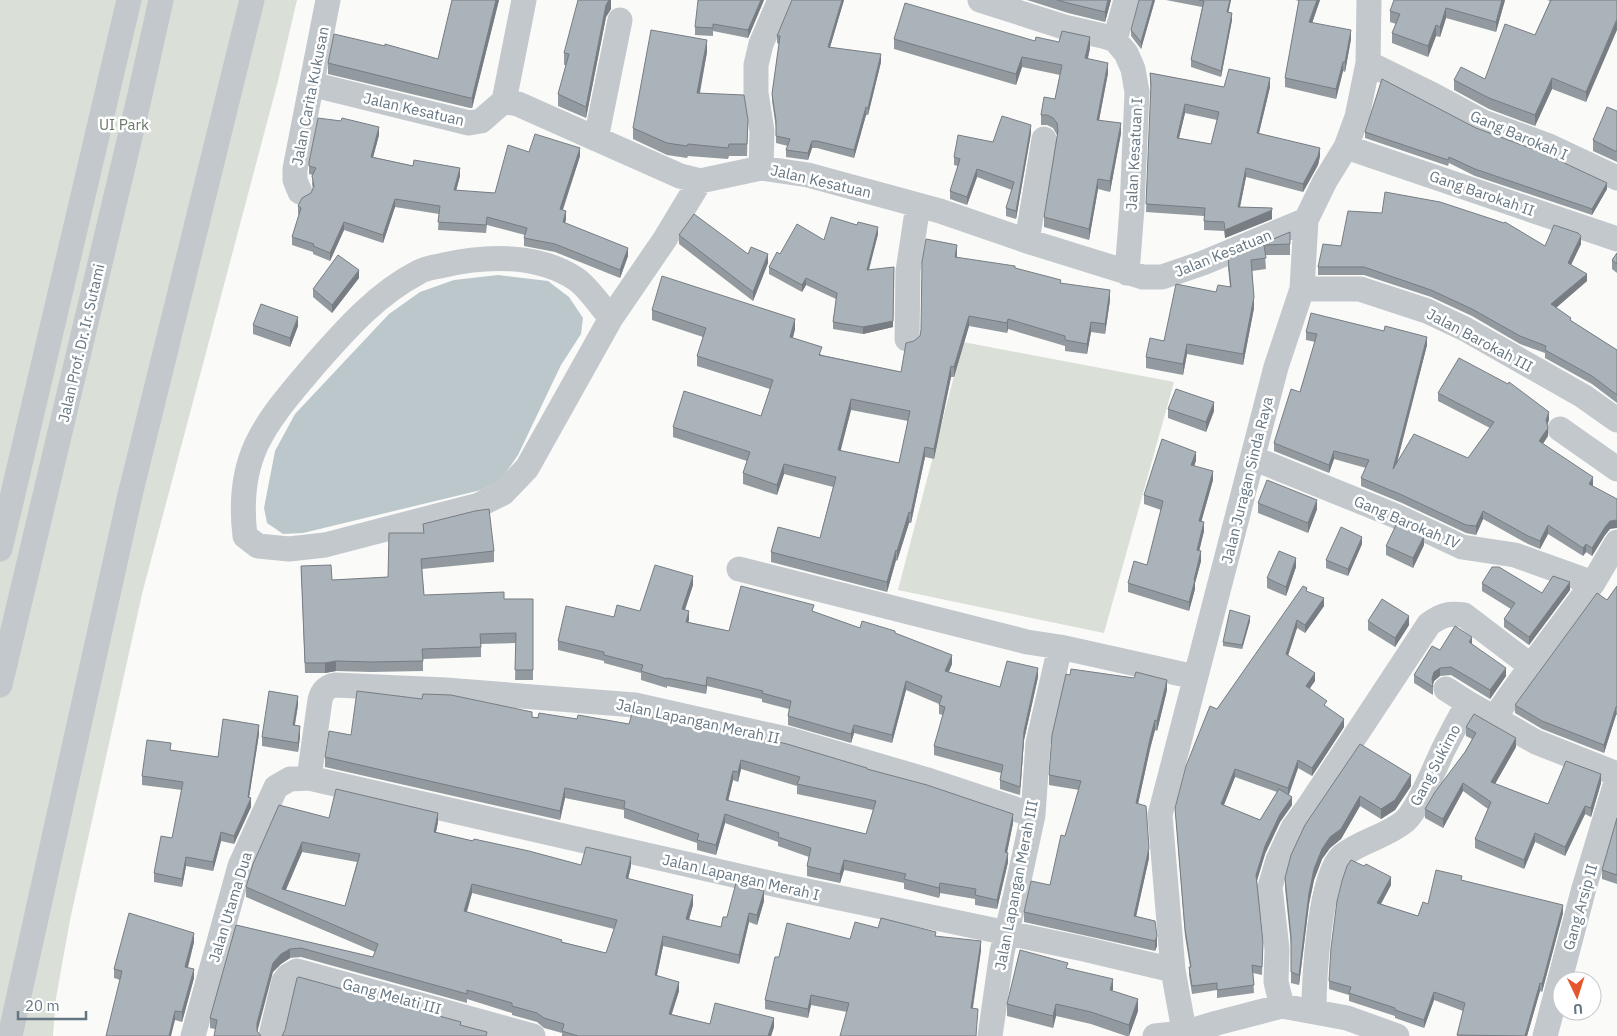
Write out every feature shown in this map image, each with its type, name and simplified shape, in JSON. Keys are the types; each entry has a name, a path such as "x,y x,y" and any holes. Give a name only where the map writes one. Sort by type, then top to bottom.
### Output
{"street":[{"name":"Jalan Prof. Dr. Ir. Sutami","path":"0,548 129,0"},
{"name":"Jalan Prof. Dr. Ir. Sutami","path":"0,685 161,0"},
{"path":"10,1036 128,504 252,0"},
{"name":"Jalan Carita Kukusan","path":"300,192 295,180 295,169 328,0"},
{"path":"504,101 524,0"},
{"path":"761,168 762,131 756,93 756,65 761,44 780,0"},
{"path":"980,0 1064,27 1115,40 1126,0"},
{"name":"Jalan Juragan Sinda Raya","path":"1184,1035 1174,970 1160,814 1276,367 1302,289 1306,220 1325,181 1346,148 1357,117 1368,63 1369,0"},
{"path":"596,139 620,20"},
{"name":"Jalan Kesatuan I","path":"1115,40 1126,53 1134,70 1137,92 1127,273"},
{"name":"Gang Barokah I","path":"1368,63 1483,122 1549,146 1617,178"},
{"name":"Jalan Kesatuan","path":"312,83 332,90 469,123 481,121 504,101 518,104 680,176 700,181 761,168 808,175 918,205 1144,277 1162,277 1203,264 1306,220"},
{"path":"1027,241 1044,139"},
{"name":"Gang Barokah II","path":"1346,148 1617,239"},
{"path":"611,318 578,280 554,267 506,258 462,261 420,271 388,291 348,326 278,408 259,437 247,469 242,512 245,536 258,546 289,549 326,546 479,505 503,492 527,468 611,318 666,239 700,181"},
{"path":"907,339 908,271 918,205"},
{"name":"Jalan Barokah III","path":"1302,289 1360,289 1427,311 1465,329 1583,396 1617,420"},
{"path":"1560,429 1617,469"},
{"name":"Gang Barokah IV","path":"1253,458 1396,516 1462,547 1515,555 1593,583"},
{"path":"1494,718 1593,583 1617,542"},
{"path":"739,569 1008,637 1195,677"},
{"path":"1282,1006 1276,982 1277,949 1270,887 1278,860 1293,828 1429,624 1440,616 1454,614 1464,616 1531,666"},
{"name":"Jalan Lapangan Merah III","path":"990,1036 1002,952 1032,815 1038,743 1060,647"},
{"name":"Jalan Lapangan Merah II","path":"309,778 321,694 327,687 335,685 427,689 635,705 791,740 930,781 1032,815"},
{"path":"1446,689 1536,742 1617,774"},
{"name":"Gang Sukirno","path":"1314,1012 1314,979 1328,882 1340,858 1361,843 1383,836 1406,820 1422,795 1468,703"},
{"name":"Jalan Lapangan Merah I","path":"309,778 768,883 1084,949 1174,970"},
{"name":"Jalan Utama Dua","path":"193,1036 240,866 276,787 290,779 309,778"},
{"name":"Gang Arsip II","path":"1544,1036 1584,888 1617,778"},
{"name":"Gang Melati III","path":"271,1036 284,981 288,976 297,971 502,1032"},
{"path":"1155,1036 1184,1035 1236,1017 1282,1006 1346,1018 1397,1036"},
{"path":"502,1032 533,1036"}],"green space":[{"name":"UI Park","path":"0,0 297,0 278,81 142,594 70,920 56,998 53,1036 0,1036"},
{"path":"963,342 1174,382 1104,633 898,590"}],"shaded area":[{"path":"498,275 548,281 569,297 583,318 581,334 561,365 518,455 500,481 481,490 303,533 283,534 267,523 264,508 275,451 295,414 389,314 420,292 454,280"}],"building":[{"path":"452,0 496,0 472,98 328,63 334,34 385,46 385,44 438,59"},
{"path":"578,0 609,0 606,5 586,107 558,94 569,54 564,53"},
{"path":"698,0 761,0 748,30 713,24 713,28 695,27"},
{"path":"792,0 842,0 828,47 881,54 868,108 866,107 854,150 812,141 808,153 786,150 790,139 776,136 772,94 780,36 777,36"},
{"path":"1057,0 1108,0 1105,12"},
{"path":"1139,0 1153,0 1141,42 1131,30"},
{"path":"1199,0 1230,0 1227,12 1232,13 1221,71 1191,60 1204,1"},
{"path":"1299,0 1317,0 1309,22 1351,30 1345,62 1343,62 1336,89 1285,78"},
{"path":"1394,0 1502,0 1496,22 1446,8 1440,27 1436,25 1428,46 1392,33 1400,14 1390,11"},
{"path":"1551,0 1617,0 1617,19 1586,92 1552,78 1535,115 1489,98 1454,80 1461,67 1485,79 1505,24 1535,35"},
{"path":"905,3 1035,41 1036,37 1059,42 1062,31 1090,37 1085,58 1108,63 1097,120 1121,123 1110,181 1098,179 1089,229 1044,217 1058,131 1057,123 1053,118 1041,115 1044,97 1055,99 1062,65 1022,57 1016,74 894,39"},
{"path":"651,30 707,40 697,93 744,95 748,120 747,144 729,144 728,148 688,144 687,146 667,143 633,128"},
{"path":"1229,69 1270,78 1257,133 1320,148 1318,156 1303,184 1246,168 1238,207 1272,208 1272,210 1225,230 1224,222 1204,221 1205,208 1146,204 1150,73 1224,87","holes":["1185,104 1219,112 1211,144 1177,138"]},
{"path":"1382,79 1476,128 1543,153 1607,183 1592,209 1475,169 1449,157 1448,160 1365,132"},
{"path":"1607,107 1617,111 1617,152 1593,140"},
{"path":"1002,116 1031,125 1016,211 1006,208 1014,182 977,169 967,197 950,191 960,159 954,157 958,135 993,142"},
{"path":"318,118 341,121 342,118 379,127 371,157 413,166 414,160 460,168 454,190 495,193 508,145 529,152 535,134 580,148 560,209 566,211 563,222 628,248 620,270 555,244 524,238 527,228 487,217 486,225 438,222 440,206 395,199 383,235 344,222 330,253 313,246 314,244 292,237 301,208 298,206 302,198 311,193 314,186 312,176 316,168 309,166 309,162"},
{"path":"1385,192 1440,202 1505,222 1545,246 1554,225 1578,233 1581,236 1568,263 1587,274 1551,304 1571,318 1570,320 1617,350 1617,395 1592,376 1545,350 1546,346 1520,336 1472,309 1431,290 1364,267 1318,267 1323,244 1341,246 1348,211 1382,213"},
{"path":"694,214 748,254 751,247 768,254 753,292 679,235"},
{"path":"831,217 857,225 858,222 878,227 867,270 894,267 893,321 863,327 833,322 837,293 806,278 802,285 769,267 777,252 780,254 797,224 824,240"},
{"path":"1290,232 1290,244 1264,245 1266,258 1251,260 1254,297 1243,354 1187,344 1183,364 1146,357 1150,338 1164,341 1176,284 1216,292 1218,285 1231,287 1228,258"},
{"path":"926,239 957,245 955,257 1015,266 1015,268 1061,280 1060,283 1110,290 1105,324 1091,322 1087,344 1065,340 1065,336 1008,319 1007,323 969,316 954,367 951,366 934,449 925,447 911,513 909,512 887,582 771,552 778,527 820,538 836,477 784,464 777,485 743,473 750,452 673,427 684,391 761,416 773,380 697,356 706,328 652,310 662,276 795,319 790,337 822,347 819,355 901,372 906,343 914,341 920,336 922,262","holes":["851,399 910,411 899,463 838,450"]},
{"path":"1617,253 1617,264 1612,260"},
{"path":"338,255 359,270 332,305 313,289"},
{"path":"261,304 298,317 290,338 253,325"},
{"path":"1311,313 1384,331 1385,326 1427,337 1393,469 1414,434 1468,458 1494,422 1438,393 1459,358 1508,384 1509,382 1549,412 1546,420 1548,428 1539,441 1593,477 1589,484 1617,499 1617,520 1610,521 1592,548 1586,544 1583,548 1548,525 1540,541 1483,511 1476,526 1466,525 1361,478 1369,460 1334,451 1329,465 1274,443 1291,389 1300,392 1317,334 1306,332"},
{"path":"1176,389 1214,402 1206,422 1168,409"},
{"path":"1162,439 1196,452 1191,465 1213,471 1199,521 1204,522 1197,550 1201,551 1189,602 1128,583 1134,561 1147,565 1163,501 1144,495"},
{"path":"1267,480 1317,500 1308,523 1258,503"},
{"path":"489,509 494,551 421,559 424,595 504,592 504,599 533,599 533,670 515,670 516,633 480,634 481,647 422,649 423,661 305,663 301,566 331,565 332,580 388,577 389,533 424,533 423,524"},
{"path":"1397,523 1424,536 1413,558 1386,546"},
{"path":"1341,527 1362,537 1348,569 1326,560"},
{"path":"1279,551 1296,558 1286,587 1267,578"},
{"path":"655,565 693,576 682,609 689,611 686,622 729,631 741,586 814,605 812,611 860,628 862,621 895,631 895,633 952,655 945,671 1000,687 1007,661 1038,668 1024,731 1020,787 1000,780 1003,765 934,746 945,707 939,705 942,696 906,681 892,735 854,725 851,734 788,716 791,701 762,693 763,691 707,677 706,686 667,679 641,671 643,665 604,655 604,652 558,641 566,606 614,617 617,605 640,611"},
{"path":"1492,567 1499,567 1542,593 1553,576 1570,582 1529,637 1504,619 1515,603 1482,583"},
{"path":"1303,586 1307,588 1306,591 1324,598 1305,625 1297,620 1286,654 1315,673 1306,686 1327,701 1324,705 1344,719 1312,768 1298,760 1288,788 1235,769 1221,804 1260,820 1279,789 1292,797 1280,814 1265,846 1256,875 1263,942 1262,967 1252,965 1254,985 1217,990 1217,983 1192,986 1185,929 1175,808 1186,766 1210,706 1217,709"},
{"path":"1617,586 1617,707 1604,745 1542,721 1515,705 1597,593 1607,600"},
{"path":"1382,599 1409,616 1395,638 1368,621"},
{"path":"1230,610 1250,616 1242,645 1223,642"},
{"path":"1455,626 1472,637 1469,642 1506,668 1490,690 1451,667 1440,668 1434,672 1432,679 1433,687 1414,675 1432,646 1440,650"},
{"path":"1071,669 1134,678 1136,672 1167,680 1157,721 1155,720 1150,739 1136,803 1146,806 1149,848 1134,916 1155,921 1157,936 1155,941 1024,912 1031,881 1050,885 1061,835 1065,836 1081,781 1049,775 1052,735 1066,674 1070,675"},
{"path":"269,691 298,696 293,725 300,726 298,743 262,737"},
{"path":"357,691 422,699 423,694 451,695 532,712 532,717 538,718 539,713 577,719 578,715 629,724 633,710 652,714 651,717 716,728 787,744 867,769 927,785 1013,814 1005,852 1008,853 997,900 975,895 976,889 940,883 939,888 904,879 906,874 844,860 840,874 807,866 811,848 778,837 779,833 725,814 716,845 697,840 699,834 624,808 625,801 565,788 560,811 325,757 329,731 351,735","holes":["741,760 800,777 797,784 876,801 866,834 726,800 733,771 738,772"]},
{"path":"1474,714 1516,738 1491,782 1548,804 1566,761 1601,774 1591,808 1585,806 1565,847 1535,833 1524,860 1475,839 1491,802 1463,783 1443,819 1425,809 1476,733 1466,727"},
{"path":"223,719 259,725 248,797 251,798 234,836 221,832 213,862 186,857 182,879 154,873 161,836 172,838 183,782 142,776 147,740 171,743 170,750 218,757"},
{"path":"1360,744 1411,775 1395,800 1381,809 1360,796 1341,829 1330,837 1322,849 1314,869 1309,893 1299,975 1291,972 1291,937 1285,878 1291,855 1305,825"},
{"path":"336,789 438,813 434,832 473,841 474,839 529,851 581,865 586,847 631,857 626,878 693,895 686,919 721,927 723,917 727,917 736,883 764,891 757,915 749,913 739,955 663,936 655,975 679,982 669,1014 710,1024 715,1003 774,1018 768,1036 578,1036 562,1031 564,1024 544,1018 537,1013 512,1006 512,1003 467,990 467,994 301,948 290,949 281,954 273,963 257,1023 257,1031 261,1036 214,1036 217,1020 210,1018 236,925 373,957 378,944 246,887 253,864 279,805 329,818","holes":["302,842 360,854 345,906 282,889","472,884 617,920 606,953 561,942 562,940 464,911"]},
{"path":"1617,818 1617,875 1602,870"},
{"path":"1351,860 1364,866 1366,864 1391,877 1377,903 1418,916 1423,902 1428,904 1436,870 1462,876 1461,880 1563,905 1542,984 1540,983 1525,1036 1457,1035 1465,1003 1434,992 1424,1020 1349,993 1351,987 1329,981 1337,901 1347,866"},
{"path":"129,913 194,933 185,967 194,969 182,1012 175,1011 169,1036 106,1036 122,971 114,969"},
{"path":"881,918 936,932 935,936 981,941 971,1008 978,1009 976,1036 840,1036 849,1003 811,995 808,1009 765,1000 775,957 779,957 787,923 850,939 855,922 878,928"},
{"path":"1020,950 1068,963 1066,968 1113,979 1110,990 1138,999 1129,1025 1091,1012 1056,1004 1053,1016 1007,1004"},
{"path":"297,978 461,1022 460,1025 487,1032 486,1036 282,1036"}]}
